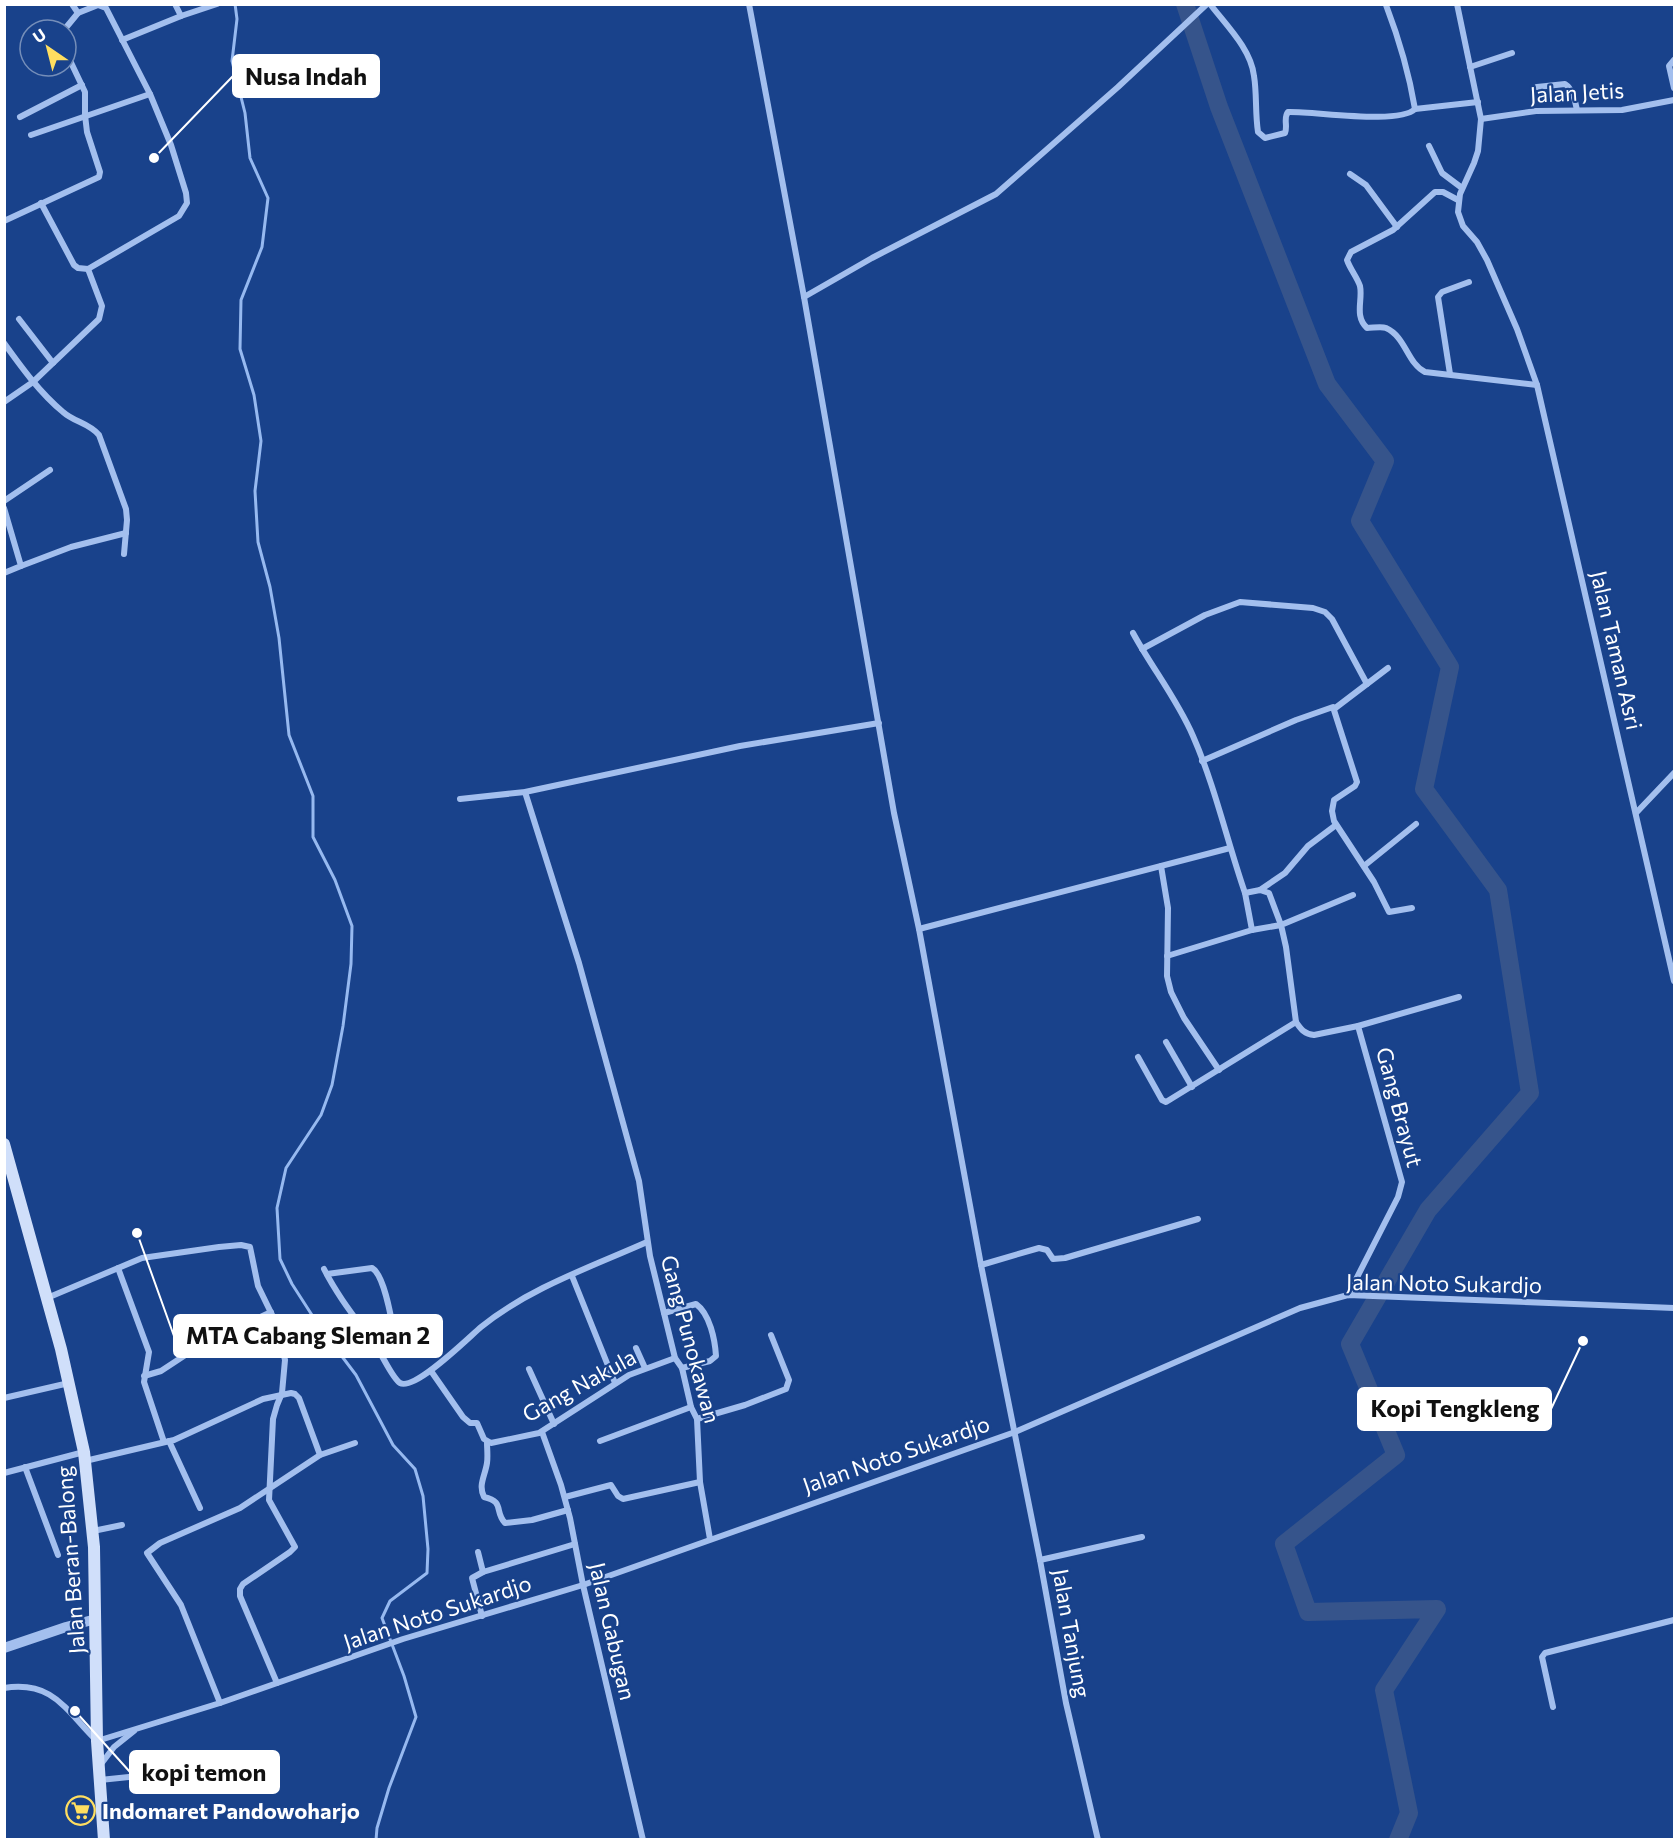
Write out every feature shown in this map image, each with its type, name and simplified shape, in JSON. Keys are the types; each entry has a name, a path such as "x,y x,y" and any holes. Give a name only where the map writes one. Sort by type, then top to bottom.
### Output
{"main road":[{"name":"Jalan Beran-Balong","path":"4,1144 69,1383 84,1456 93,1531 97,1741 104,1839"}],"street":[{"path":"72,4 78,12"},
{"path":"175,4 181,16"},
{"path":"122,40 216,4"},
{"name":"Jalan Tanjung","path":"748,4 804,297 894,813 919,929 1066,1703 1098,1839"},
{"path":"804,297 872,258 996,194 1209,4 1245,50 1250,61 1254,74 1257,125 1262,137 1285,133 1288,112 1401,115 1411,113 1415,109 1478,102"},
{"path":"1457,4 1481,119 1474,163 1458,200 1443,192 1436,192 1397,227 1356,249 1348,257 1348,263 1360,288 1358,303 1362,321 1367,328 1384,327 1389,330 1399,339 1421,370 1537,385"},
{"path":"41,204 76,268 88,269 179,216 187,202 171,145 150,94 106,8 101,5 93,6 78,12 73,18"},
{"path":"1386,5 1401,46 1415,109"},
{"path":"1470,67 1512,53"},
{"path":"1674,60 1669,70 1674,88"},
{"path":"4,221 99,177 100,172 90,142 85,115 86,98 78,77"},
{"path":"1537,87 1565,84 1569,86 1577,110"},
{"path":"20,117 82,85"},
{"path":"31,135 150,94"},
{"name":"Jalan Jetis","path":"1481,119 1536,111 1622,110 1674,100"},
{"path":"1429,146 1442,172 1462,188"},
{"path":"1350,174 1366,185 1397,227"},
{"name":"Jalan Taman Asri","path":"1458,200 1458,212 1463,226 1477,242 1485,256 1517,329 1537,385 1674,981"},
{"path":"4,402 33,382 99,319 102,306 88,269"},
{"path":"1450,374 1438,297 1442,292 1469,282"},
{"path":"19,319 53,363"},
{"path":"4,343 33,382 63,412 90,426 99,435 126,509 124,554"},
{"path":"4,501 50,471"},
{"path":"4,508 21,566"},
{"path":"4,573 71,547 126,533"},
{"path":"1142,648 1205,615 1240,602 1313,608 1325,612 1332,619 1367,684"},
{"path":"1133,633 1179,706 1194,737 1245,893 1252,930"},
{"path":"1334,709 1388,668"},
{"path":"1202,761 1296,720 1330,707 1334,709"},
{"path":"1334,709 1357,782 1355,786 1334,800 1332,811 1336,825 1380,891 1389,912 1412,908"},
{"path":"460,799 525,792 740,746 879,723"},
{"path":"1636,813 1674,773"},
{"name":"Gang Punokawan","path":"525,792 579,963 639,1181 647,1242 664,1313 675,1358 682,1368 691,1407 697,1419 700,1482 710,1539"},
{"path":"1364,866 1416,824"},
{"path":"1245,893 1260,890 1285,873 1308,846 1336,825"},
{"path":"919,929 1230,848"},
{"path":"1161,866 1168,909 1167,976 1176,1004 1219,1070"},
{"path":"1260,890 1269,893 1281,925 1296,1022 1302,1031 1308,1034 1358,1026 1459,997"},
{"path":"1167,956 1252,930 1281,925 1353,895"},
{"path":"1137,1057 1164,1101 1192,1087 1296,1022"},
{"name":"Gang Brayut","path":"1348,1294 1398,1197 1402,1182 1358,1026"},
{"path":"1166,1042 1192,1087"},
{"path":"981,1265 1039,1248 1047,1250 1053,1259 1065,1258 1198,1219"},
{"path":"382,1356 395,1338 390,1313 376,1270 372,1268 325,1272 340,1297 401,1383 414,1382 431,1371 506,1308 526,1296 647,1242"},
{"path":"47,1298 142,1258 219,1247 250,1247 258,1286 282,1341 285,1360 282,1393 273,1419 270,1504 295,1547 243,1584 240,1596 277,1683"},
{"path":"118,1268 149,1352 144,1382 167,1442 200,1508"},
{"path":"572,1276 615,1383"},
{"name":"Jalan Noto Sukardjo","path":"97,1741 220,1703 403,1640 583,1585 1015,1432 1300,1308 1348,1294 1674,1308"},
{"path":"664,1313 696,1305 701,1308 709,1323 716,1356 710,1361 682,1368"},
{"path":"144,1376 161,1371 199,1346 271,1312"},
{"path":"697,1419 786,1389 789,1380 771,1335"},
{"path":"636,1348 645,1368"},
{"name":"Gang Nakula","path":"487,1442 510,1440 542,1432 615,1383 645,1368 675,1358"},
{"path":"529,1369 554,1424"},
{"path":"431,1371 463,1417 470,1423 475,1422 478,1425 487,1442 488,1459 480,1485 482,1495 494,1500 503,1521 506,1523 532,1520 568,1510"},
{"path":"4,1398 69,1383"},
{"path":"4,1473 84,1456 112,1456 167,1442 263,1399 282,1393 295,1394 299,1398 320,1455"},
{"path":"600,1441 691,1407"},
{"name":"Jalan Gabugan","path":"542,1432 565,1497 583,1585 643,1839"},
{"path":"220,1703 181,1605 147,1553 160,1543 240,1508 320,1455 355,1443"},
{"path":"25,1467 58,1555"},
{"path":"565,1497 611,1485 618,1496 623,1499 700,1482"},
{"path":"93,1531 122,1525"},
{"path":"1040,1560 1142,1537"},
{"path":"482,1616 472,1578 483,1572 575,1544"},
{"path":"478,1552 483,1572"},
{"path":"5,1646 96,1619"},
{"path":"1553,1707 1542,1657 1545,1653 1674,1620"},
{"path":"4,1688 14,1686 34,1688 48,1693 64,1704 97,1741"},
{"name":"Jalan Noto Sukardjo","path":"99,1774 114,1747 137,1729"},
{"path":"99,1774 158,1774"}],"waterway":[{"path":"235,4 237,19 232,61 245,113 250,158 268,198 262,247 241,300 240,349 254,395 261,441 255,491 258,542 270,587 279,638 289,735 313,796 313,837 335,880 352,926 351,964 332,1085 321,1115 286,1168 277,1208 280,1259 292,1284 319,1326 356,1375 393,1445 415,1469 423,1496 428,1549 427,1573 390,1601 382,1618 404,1676 416,1717 389,1788 377,1828 376,1840"},
{"path":"1185,4 1219,107 1327,384 1385,461 1360,521 1450,667 1424,789 1498,890 1530,1093 1428,1210 1350,1344 1396,1455 1284,1544 1308,1612 1437,1609 1384,1690 1409,1813 1398,1840"}],"place":[{"name":"Nusa Indah","path":"154,158"},
{"name":"MTA Cabang Sleman 2","path":"137,1233"},
{"name":"Kopi Tengkleng","path":"1583,1341"},
{"name":"kopi temon","path":"75,1711"},
{"name":"Indomaret Pandowoharjo","path":"81,1810"}]}
